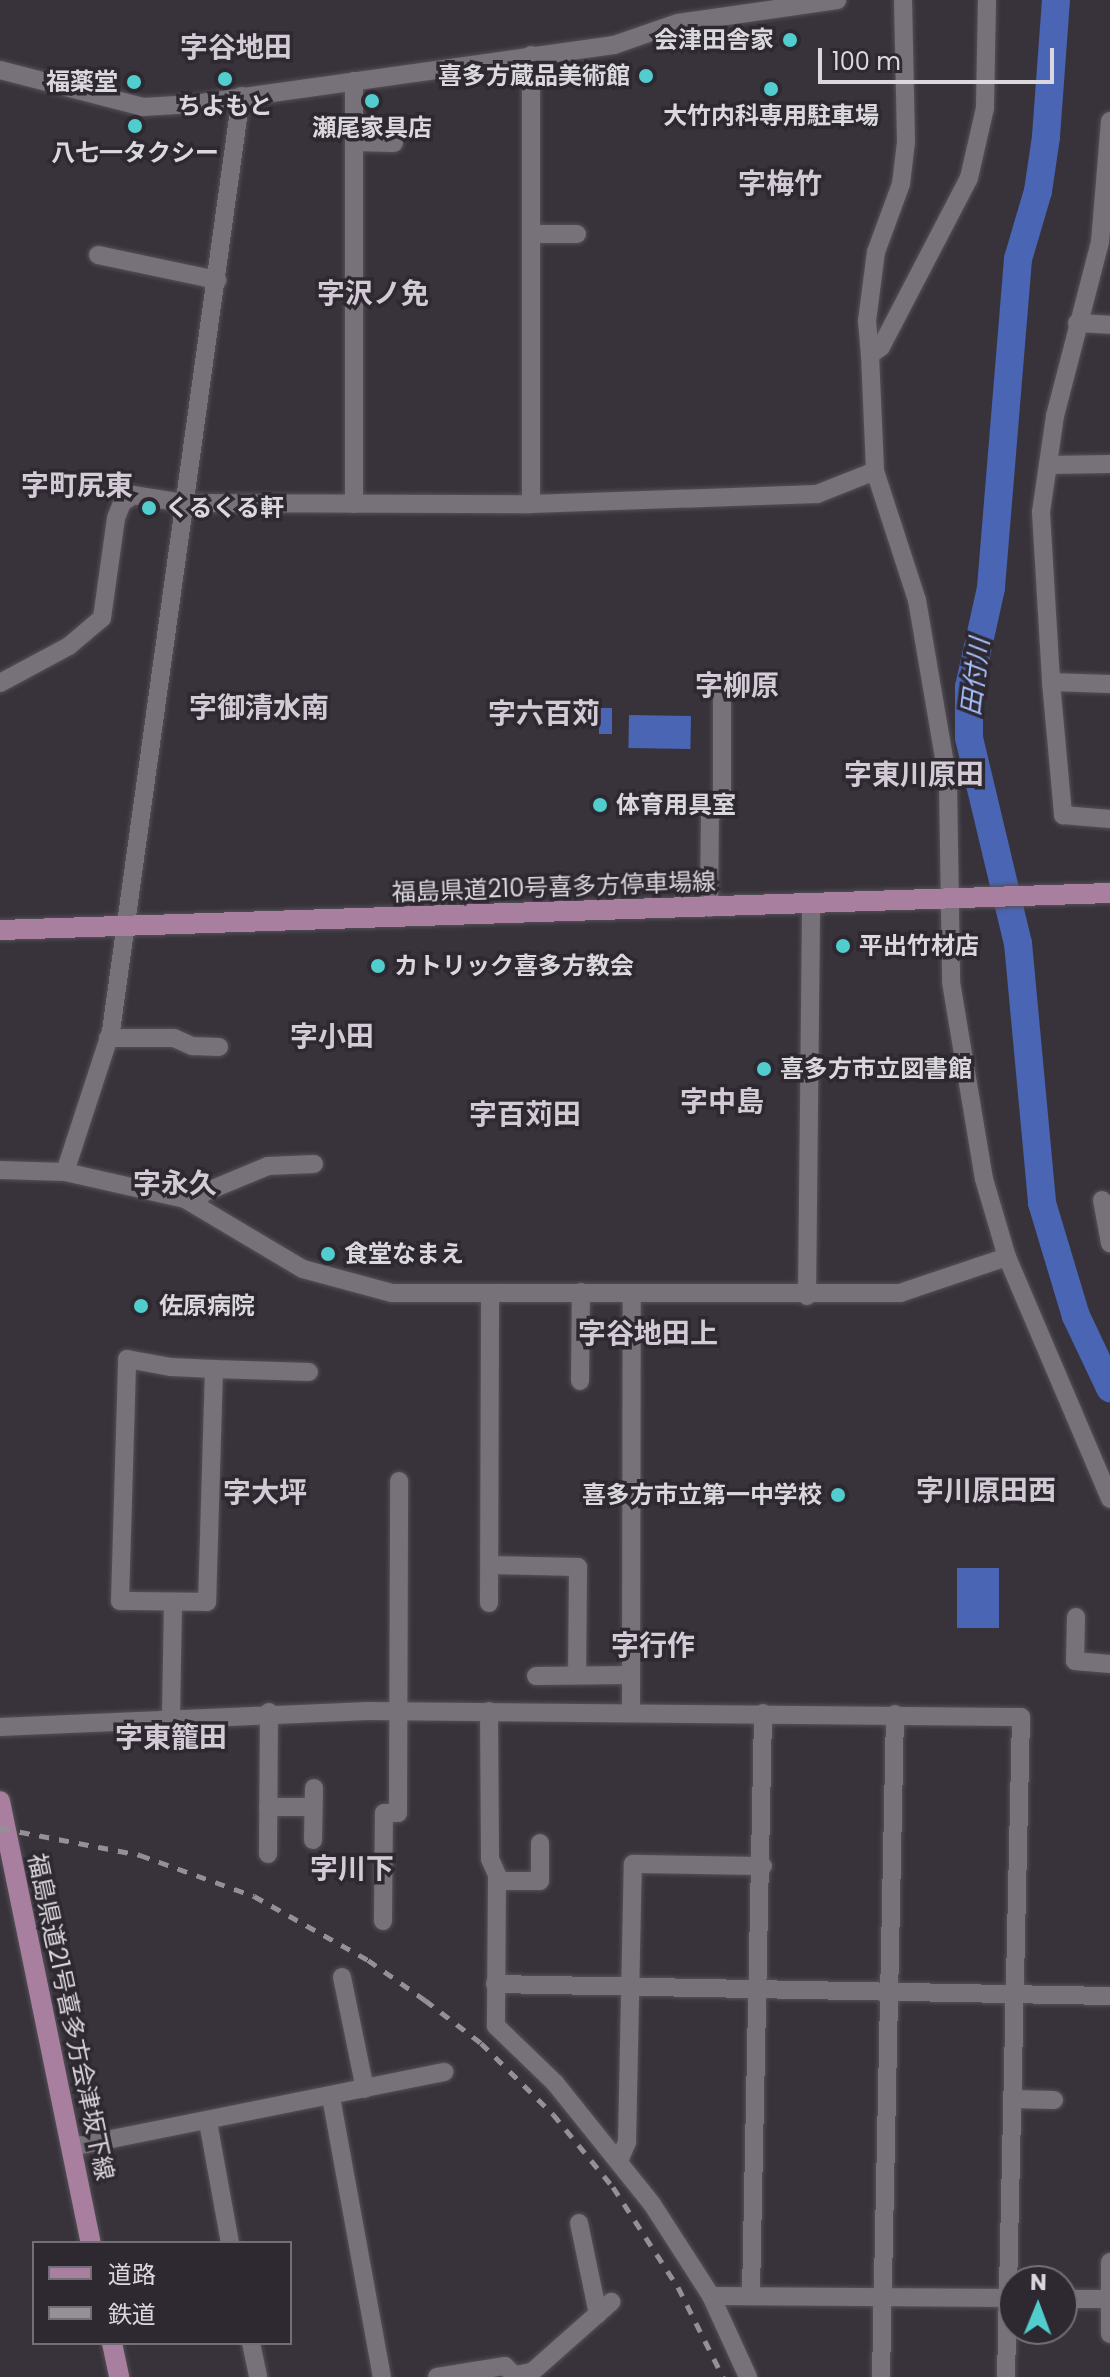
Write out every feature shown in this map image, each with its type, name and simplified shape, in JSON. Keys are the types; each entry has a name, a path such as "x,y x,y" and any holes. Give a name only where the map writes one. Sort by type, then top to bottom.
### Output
{"main road":[{"name":"福島県道210号喜多方停車場線","path":"0,930 974,901 1110,893"},
{"name":"福島県道21号喜多方会津坂下線","path":"0,1801 91,2241"},
{"path":"112,2345 119,2377"}],"street":[{"path":"0,70 143,107 614,45 678,23 751,5 837,0"},
{"path":"903,0 905,158 876,252 867,321 875,471 917,600 948,782 946,901 965,1079 984,1179 1007,1257 1110,1499"},
{"path":"870,355 881,347 969,178 985,108 987,0"},
{"path":"531,55 531,504"},
{"path":"354,81 354,504"},
{"path":"65,1172 108,1038 126,928 241,96"},
{"path":"1110,121 1100,242 1077,323 1048,465 1041,523 1063,815 1110,819"},
{"path":"354,142 394,143"},
{"path":"531,234 577,234"},
{"path":"98,255 217,280"},
{"path":"1077,323 1110,325"},
{"path":"1048,465 1110,464"},
{"path":"0,683 69,646 102,618 113,527 122,503 138,495 184,503 531,504 817,494 875,471"},
{"path":"1051,682 1110,684"},
{"path":"709,908 710,817 722,800 722,696"},
{"path":"807,1296 811,904"},
{"path":"108,1038 174,1038 192,1046 219,1047"},
{"path":"195,1204 203,1193 268,1166 314,1164"},
{"path":"0,1170 65,1172 195,1204 303,1269 380,1292 807,1296 900,1293 1007,1257"},
{"path":"1102,1200 1110,1243"},
{"path":"580,1381 581,1292"},
{"path":"489,1603 490,1293"},
{"path":"631,1711 632,1294"},
{"path":"214,1369 207,1602 120,1601 127,1359 214,1369 309,1372"},
{"path":"383,1921 384,1813 398,1813 399,1481"},
{"path":"490,1565 578,1567 577,1675"},
{"path":"171,1717 173,1602"},
{"path":"1076,1617 1075,1661 1110,1664"},
{"path":"536,1676 631,1675"},
{"path":"489,1711 490,1859 497,1881 493,2011 499,2030 555,2083 619,2161 711,2296 748,2377"},
{"path":"0,1727 269,1712 631,1711 1021,1717 1011,2265"},
{"path":"268,1854 269,1712"},
{"path":"751,2293 763,1866 763,1713"},
{"path":"881,2377 895,1714"},
{"path":"313,1840 314,1788"},
{"path":"268,1807 313,1807"},
{"path":"497,1881 540,1881 540,1843"},
{"path":"619,2161 627,2142 633,1864 763,1866"},
{"path":"342,1977 365,2089"},
{"path":"495,1984 1110,1996"},
{"path":"72,2147 445,2072"},
{"path":"331,2097 382,2377"},
{"path":"1012,2099 1054,2100"},
{"path":"208,2122 230,2241"},
{"path":"437,2377 497,2366 516,2376 532,2372 604,2308 579,2223"},
{"path":"1110,2262 1110,2334"},
{"path":"711,2296 751,2293 998,2298"},
{"path":"1078,2299 1109,2299"},
{"path":"251,2345 258,2377"},
{"path":"1006,2377 1008,2345"}],"water":[{"path":"599,708 612,708 612,734 599,734"},
{"path":"629,715 691,716 690,749 628,748"},
{"path":"957,1568 999,1568 999,1628 957,1628"}],"waterway":[{"name":"田付川","path":"1056,0 1046,137 1038,191 1018,259 991,588 969,687 969,738 1018,943 1042,1203 1076,1316 1110,1388"}],"railway":[{"path":"0,1828 140,1855 254,1896 368,1960 425,2000 481,2043 553,2114 613,2187 678,2287 723,2377"}],"place":[{"name":"会津田舎家","path":"790,40"},
{"name":"喜多方蔵品美術館","path":"646,76"},
{"name":"ちよもと","path":"225,79"},
{"name":"福薬堂","path":"134,82"},
{"name":"大竹内科専用駐車場","path":"771,89"},
{"name":"瀬尾家具店","path":"372,101"},
{"name":"八七一タクシー","path":"135,126"},
{"name":"くるくる軒","path":"149,508"},
{"name":"体育用具室","path":"600,805"},
{"name":"平出竹材店","path":"843,946"},
{"name":"カトリック喜多方教会","path":"378,966"},
{"name":"喜多方市立図書館","path":"764,1069"},
{"name":"食堂なまえ","path":"328,1254"},
{"name":"佐原病院","path":"141,1306"},
{"name":"喜多方市立第一中学校","path":"838,1495"}],"district":[{"name":"字谷地田","path":"236,48"},
{"name":"字梅竹","path":"780,184"},
{"name":"字沢ノ免","path":"373,294"},
{"name":"字町尻東","path":"77,486"},
{"name":"字柳原","path":"737,686"},
{"name":"字御清水南","path":"259,708"},
{"name":"字六百苅","path":"544,714"},
{"name":"字東川原田","path":"914,775"},
{"name":"字小田","path":"332,1037"},
{"name":"字中島","path":"722,1102"},
{"name":"字百苅田","path":"525,1115"},
{"name":"字永久","path":"175,1184"},
{"name":"字谷地田上","path":"648,1334"},
{"name":"字川原田西","path":"986,1491"},
{"name":"字大坪","path":"265,1493"},
{"name":"字行作","path":"653,1646"},
{"name":"字東籠田","path":"171,1738"},
{"name":"字川下","path":"352,1869"}]}
